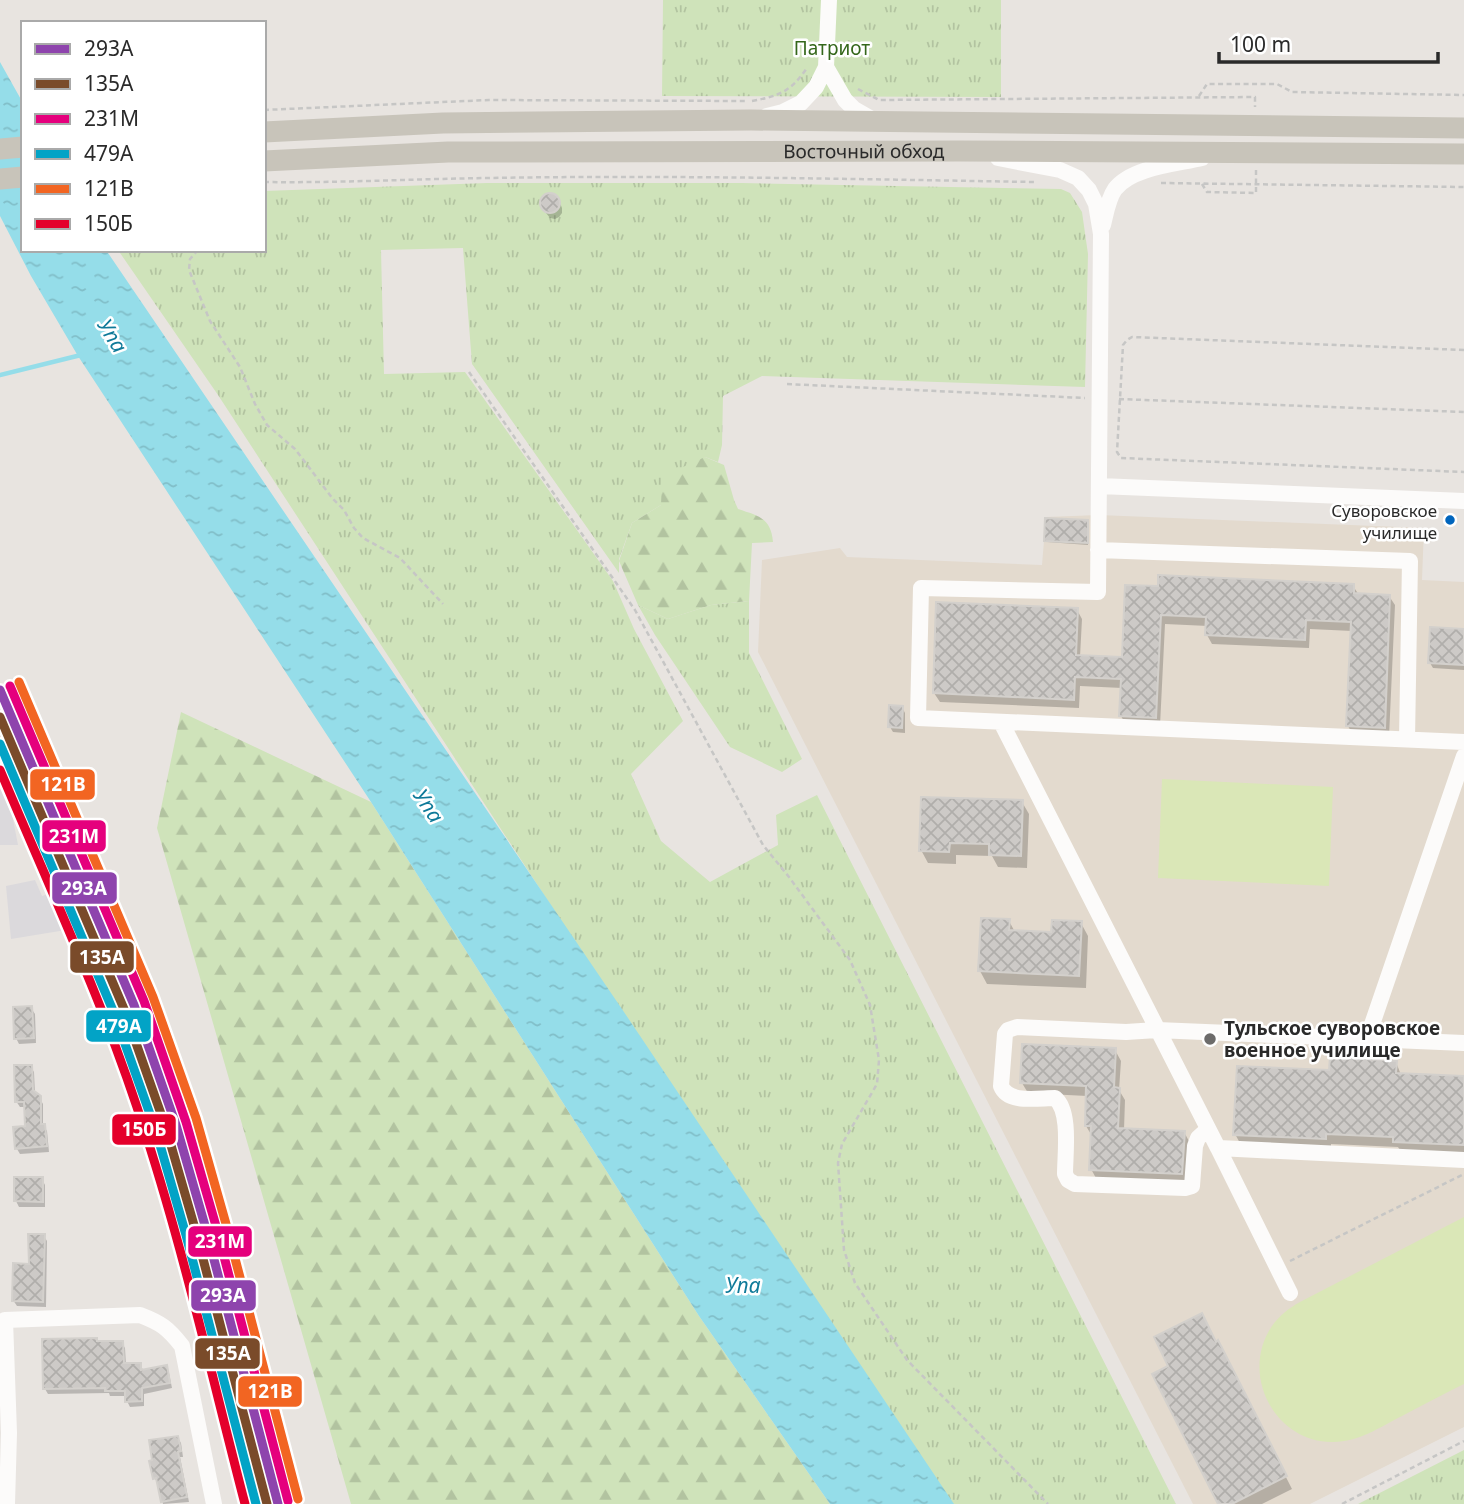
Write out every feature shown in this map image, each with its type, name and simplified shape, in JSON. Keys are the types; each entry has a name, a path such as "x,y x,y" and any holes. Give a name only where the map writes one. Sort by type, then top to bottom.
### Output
{"main road":[{"name":"Восточный обход","path":"266,132 443,123 751,120 1464,128"},
{"path":"0,149 21,147"},
{"name":"Восточный обход","path":"266,161 448,152 1464,154"},
{"path":"0,179 21,177"}],"street":[{"path":"826,67 829,0"},
{"name":"Восточный обход","path":"751,120 783,112 800,103 816,87 826,67"},
{"name":"Восточный обход","path":"826,67 845,100 854,109 875,121"},
{"path":"958,151 1060,170 1078,178 1089,190 1096,204 1101,234 1098,593 921,589 918,718 1464,742"},
{"path":"1101,234 1114,190 1124,181 1143,172 1229,152"},
{"path":"1099,486 1464,501"},
{"path":"1098,550 1409,561 1407,739"},
{"path":"1001,722 1290,1293"},
{"path":"1367,1039 1464,756"},
{"path":"1208,1129 1198,1138 1195,1146 1192,1186 1185,1188 1075,1184 1068,1180 1065,1174 1065,1114 1060,1103 1055,1098 1013,1098 1004,1093 1001,1086 1005,1034 1017,1027 1464,1043"},
{"path":"1218,1148 1464,1160"},
{"path":"7,1504 3,1483 9,1433 3,1321 140,1315 171,1331 182,1346 214,1504"}],"path":[{"path":"266,110 489,100 754,101 782,94 798,81 807,68"},
{"path":"853,83 859,90 879,100 1255,97"},
{"path":"1198,97 1207,84 1277,84 1292,92 1464,94"},
{"path":"266,182 330,183 488,178 1043,182"},
{"path":"1152,182 1464,187"},
{"path":"1202,184 1207,192 1256,192"},
{"path":"196,252 190,259 189,270 210,321 240,367 267,425 295,449 363,538 400,558 443,604"},
{"path":"1464,350 1132,337 1123,345 1117,452 1121,458 1464,472"},
{"path":"469,372 635,610 762,845 850,960 870,1005 879,1060 877,1084 842,1144 838,1163 844,1250 855,1283 907,1360 1048,1504"},
{"path":"787,384 1464,412"},
{"path":"0,732 127,1040 162,1136 249,1452 260,1504"},
{"path":"1277,1267 1464,1174"},
{"path":"182,1346 210,1342 217,1337"},
{"path":"1342,1504 1464,1441"}],"shaded area":[{"name":"Тульское суворовское военное училище","path":"1099,515 1424,528 1422,580 1464,582 1464,1427 1310,1504 1193,1504 758,652 762,560 840,548 847,557 1042,565 1046,517"},
{"path":"0,770 6,783 18,845 0,845"},
{"path":"35,880 42,896 62,890 72,929 11,939 6,886"}],"green space":[{"name":"Патриот","path":"663,0 1001,0 1001,97 662,96"},
{"path":"487,183 742,183 1061,189 1070,193 1082,212 1088,254 1085,387 762,376 723,396 722,445 718,462 705,457 661,505 632,523 619,559 619,573 472,364 463,248 381,250 384,374 465,372 613,581 634,629 683,721 631,774 661,841 710,882 778,845 776,815 817,795 1176,1504 941,1504 218,395 119,252 266,252 266,191"},
{"path":"705,457 724,465 738,509 763,519 770,528 773,542 752,543 749,601 711,605 668,619 638,605 619,561 632,523 661,505 662,480"},
{"path":"749,601 749,653 802,759 782,772 730,747 638,605 668,619 711,605"},
{"path":"181,712 371,802 699,1316 830,1504 351,1504 157,828"},
{"path":"1162,779 1333,787 1329,886 1158,878"},
{"path":"1464,1217 1464,1384 1369,1433 1352,1439 1333,1442 1312,1439 1294,1431 1268,1402 1262,1384 1259,1365 1263,1345 1272,1326 1300,1302"},
{"path":"1464,1450 1464,1504 1358,1504"}],"water":[{"name":"Упа","path":"0,62 21,99 21,252 107,252 626,1015 954,1504 830,1504 699,1316 371,802 78,356 31,276 0,216"}],"building":[{"path":"546,193 554,193 560,203 554,213 546,213 540,207 540,199"},
{"path":"1045,518 1088,520 1088,543 1044,541"},
{"path":"1158,575 1354,584 1354,593 1390,595 1385,728 1346,726 1351,622 1306,620 1305,640 1205,635 1206,617 1161,615 1156,718 1119,716 1121,679 1075,677 1074,700 933,693 936,602 1078,608 1076,655 1122,657 1125,585 1158,586"},
{"path":"1430,627 1464,629 1464,665 1428,663"},
{"path":"889,705 903,706 902,728 888,727"},
{"path":"921,797 1023,800 1021,856 989,855 989,844 950,843 949,852 919,851"},
{"path":"981,918 1010,919 1009,930 1051,932 1052,920 1082,921 1079,976 978,971"},
{"path":"32,1006 34,1038 14,1039 13,1007"},
{"path":"1022,1044 1116,1048 1114,1087 1120,1088 1118,1128 1185,1131 1182,1174 1089,1170 1091,1126 1085,1126 1086,1086 1020,1083"},
{"path":"1330,1057 1397,1061 1396,1073 1464,1076 1464,1145 1393,1142 1393,1137 1326,1134 1326,1139 1233,1135 1237,1066 1329,1070"},
{"path":"14,1065 32,1065 33,1090 41,1096 41,1124 45,1124 47,1146 15,1149 13,1127 25,1126 24,1102 15,1102"},
{"path":"14,1177 43,1177 43,1202 14,1201"},
{"path":"28,1234 45,1234 43,1302 12,1301 13,1263 29,1264"},
{"path":"1202,1313 1287,1476 1232,1504 1218,1504 1152,1374 1168,1366 1154,1337"},
{"path":"97,1338 97,1341 123,1341 124,1363 141,1363 141,1370 167,1365 170,1383 142,1388 142,1401 125,1402 125,1391 105,1391 105,1388 43,1389 42,1339"},
{"path":"178,1436 181,1451 178,1452 187,1497 161,1502 149,1461 152,1460 149,1440"}],"waterway":[{"path":"0,375 81,355"}],"transit line":[{"name":"121В","path":"19,682 153,997 196,1118 298,1499"},
{"name":"231М","path":"10,686 144,1001 186,1122 288,1501"},
{"name":"293А","path":"0,690 134,1005 176,1125 278,1504"},
{"name":"135А","path":"0,717 124,1009 166,1128 267,1504"},
{"name":"479А","path":"0,744 114,1013 156,1131 256,1504"},
{"name":"150Б","path":"0,770 78,951 131,1088 173,1226 245,1504"}],"place":[{"name":"Суворовское училище","path":"1450,520"},
{"name":"Тульское суворовское военное училище","path":"1210,1039"}]}
